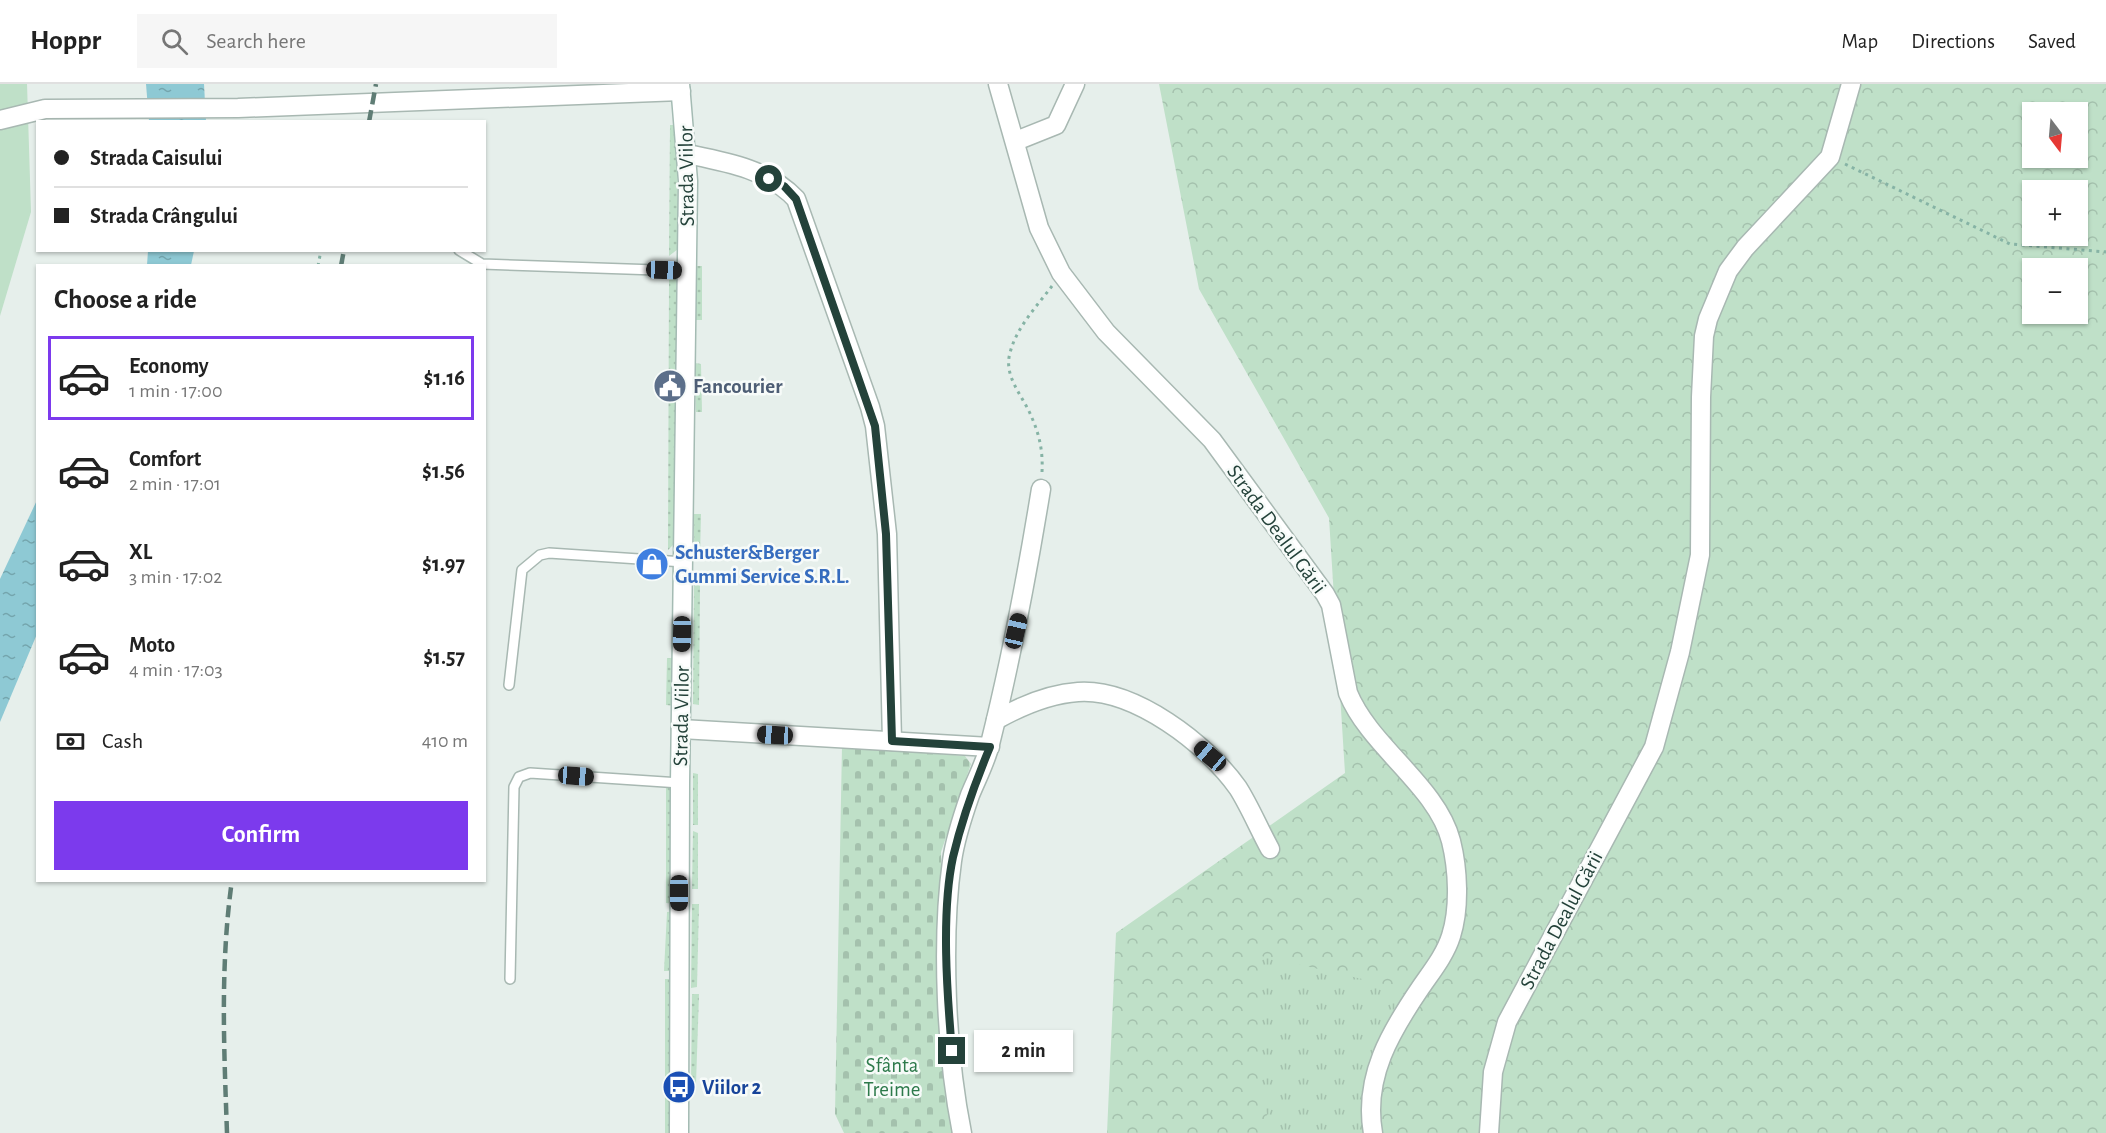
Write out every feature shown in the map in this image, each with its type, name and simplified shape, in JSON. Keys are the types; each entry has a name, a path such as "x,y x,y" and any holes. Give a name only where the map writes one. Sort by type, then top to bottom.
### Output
{"street":[{"name":"Strada Dealul Gării","path":"998,84 1039,228 1061,273 1106,332 1212,440 1325,594 1331,605 1348,693 1353,707 1400,768 1434,806 1444,822 1451,843 1456,884 1452,934 1444,954 1392,1030 1372,1082 1370,1115 1373,1133"},
{"path":"1016,141 1056,124 1075,84"},
{"name":"Strada Dealul Gării","path":"1490,1133 1493,1072 1507,1022 1654,747 1677,663 1700,555 1701,398 1704,336 1708,319 1728,271 1745,248 1830,157 1851,84"},
{"path":"0,120 45,109 238,108 481,92 681,87"},
{"name":"Strada Viilor","path":"679,1133 680,783 687,154 681,87"},
{"path":"687,154 739,165 784,186 796,199 870,407 875,426 886,534 892,741"},
{"path":"962,1133 956,1104 948,1004 948,914 953,859 969,797 990,747 1026,587 1041,489"},
{"path":"996,720 1020,707 1048,698 1079,692 1112,696 1143,707 1210,756 1238,788 1270,849"},
{"path":"681,729 990,747"}],"lane":[{"path":"462,252 482,264"},
{"path":"486,264 686,271"},
{"path":"509,685 522,570 535,559 549,553 684,562"},
{"path":"510,979 514,787 519,777 530,773 680,783"}],"path":[{"path":"1830,157 2010,244 2106,252"},
{"path":"1041,489 1043,455 1039,434 1008,366 1010,352 1024,324 1061,273"}],"green space":[{"path":"0,84 27,84 31,212 0,316"},
{"path":"1159,84 2106,84 2106,1133 1107,1133 1116,933 1345,773 1329,518 1199,289"},
{"path":"670,125 677,125 678,249 669,256"},
{"path":"696,266 702,266 702,320 696,320"},
{"path":"676,278 676,537 674,544 668,550 669,280"},
{"path":"695,363 701,364 702,412 696,412"},
{"path":"694,514 701,514 700,556 694,555"},
{"path":"694,585 700,585 699,705 693,704"},
{"path":"667,658 676,658 676,706 666,705"},
{"name":"Sfânta Treime","path":"842,746 965,756 971,764 941,852 943,1001 955,1115 953,1133 844,1133 835,1114"},
{"path":"693,773 698,774 698,825 693,825"},
{"path":"666,784 673,790 676,904 666,903"},
{"path":"693,831 698,833 698,889 692,889"},
{"path":"692,904 699,904 697,987 691,988"},
{"path":"676,911 674,971 664,971 667,912"},
{"path":"1261,956 1406,989 1370,1057 1362,1094 1361,1113 1364,1133 1271,1133 1260,1084"},
{"path":"665,979 674,979 673,1133 665,1133"},
{"path":"692,994 699,994 696,1084 691,1084"}],"water":[{"path":"146,84 204,84 206,120 149,120"},
{"path":"148,252 194,252 191,264 147,264"},
{"path":"36,502 36,636 0,722 0,579"}],"railway":[{"path":"369,120 376,84"},
{"path":"341,264 344,252"},
{"path":"227,1133 224,975 232,882"}],"place":[{"name":"Fancourier","path":"670,386"},
{"name":"Schuster&Berger Gummi Service S.R.L.","path":"652,564"},
{"name":"Viilor 2","path":"679,1087"}],"route":[{"path":"769,179 784,186 796,199 863,385 875,426 886,534 892,671 892,741 990,747 969,797 953,859 948,914 948,1004 952,1051"}]}
